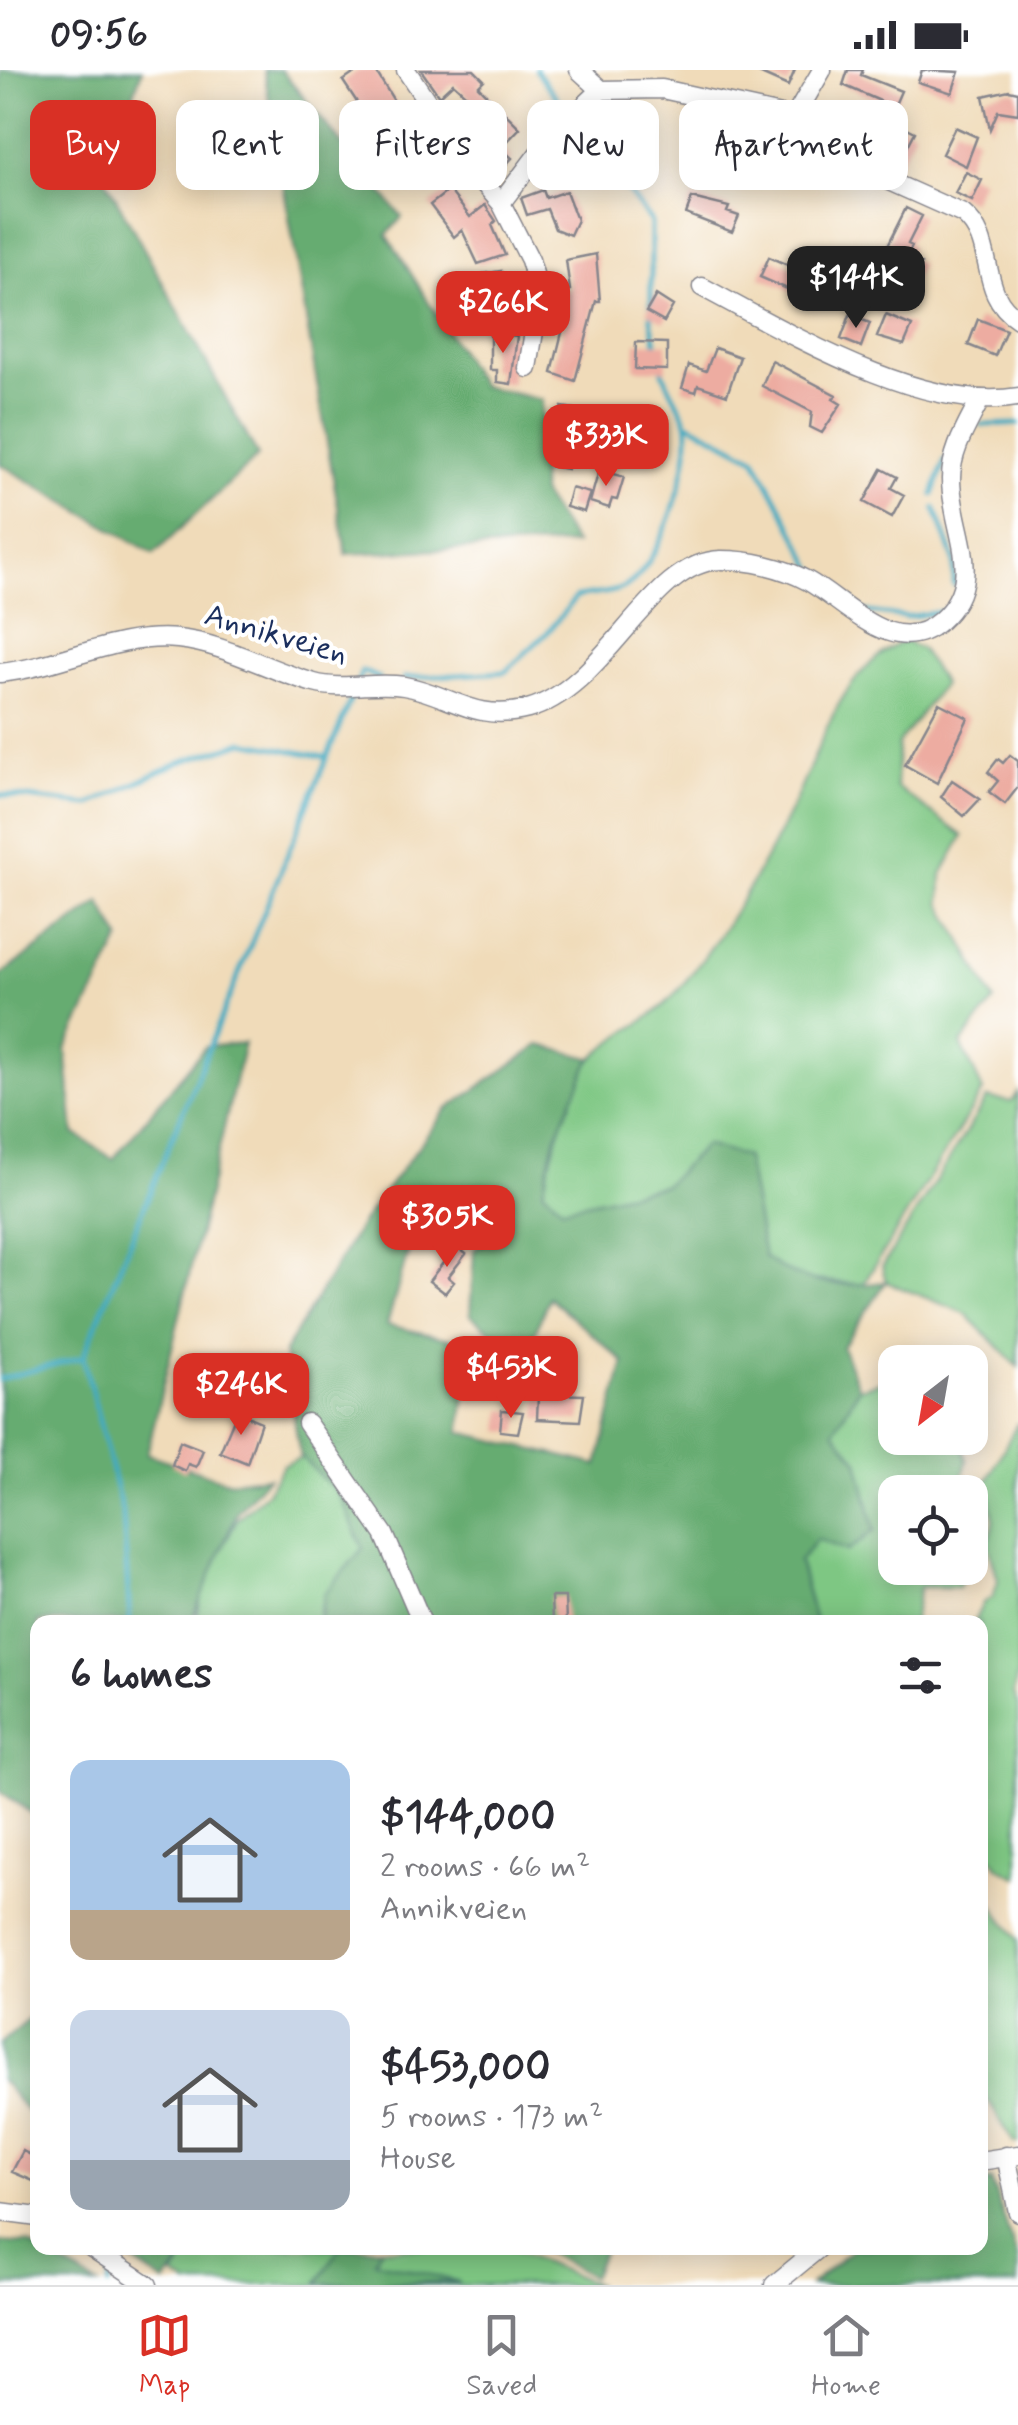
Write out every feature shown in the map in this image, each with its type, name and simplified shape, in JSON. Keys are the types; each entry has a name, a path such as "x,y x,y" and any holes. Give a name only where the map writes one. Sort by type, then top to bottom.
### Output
{"street":[{"path":"406,70 474,173 500,203 530,260 540,295 528,368"},
{"path":"579,70 601,90"},
{"path":"804,100 822,70"},
{"path":"500,203 550,138 601,90 662,89 712,100"},
{"path":"908,189 964,214 979,226 992,291 999,304 1018,319"},
{"path":"702,286 831,356 972,415 1018,397"},
{"name":"Annikveien","path":"0,672 119,643 171,638 222,648 317,684 405,686 475,711 503,714 532,708 568,688 600,664 670,582 686,570 718,560 791,573 877,628 899,635 925,632 952,608 966,574 965,542 951,476 972,415"},
{"path":"307,1423 384,1534 419,1615"},
{"path":"1012,2156 1018,2212"},
{"path":"0,2212 30,2216"},
{"path":"103,2255 148,2285"},
{"path":"774,2285 810,2255"}],"green space":[{"path":"0,70 142,70 132,100 30,100 30,190 112,190 258,456 154,554 0,464"},
{"path":"264,70 281,70 306,100 269,100"},
{"path":"319,116 339,140 339,190 380,190 402,217 387,235 481,386 542,400 541,493 575,544 346,554 284,190 319,190"},
{"path":"903,641 921,649 943,684 898,744 896,787 963,836 942,874 941,903 994,1001 961,1044 983,1091 863,1285 793,1278 764,1257 705,1145 666,1185 563,1208 543,1190 563,1119 586,1067 604,1048 665,1004 709,951 769,852 848,689 881,654"},
{"path":"100,902 121,939 66,1049 74,1133 113,1159 205,1047 244,1043 147,1454 227,1481 268,1477 237,1512 194,1615 30,1615 30,1812 0,1791 0,976"},
{"path":"540,1045 591,1058 556,1136 543,1190 563,1208 665,1185 705,1145 746,1157 764,1257 807,1279 853,1285 886,1282 842,1347 859,1388 834,1431 858,1461 875,1530 848,1551 817,1539 799,1561 813,1615 321,1615 324,1594 363,1548 340,1495 300,1456 284,1352 362,1222 446,1110","holes":["472,1206 495,1231 474,1250 470,1315 525,1358 549,1297 624,1362 598,1465 460,1432 472,1344 387,1325 417,1221"]},
{"path":"1018,1093 1018,1367 965,1313 886,1282 882,1267 987,1098 1012,1102"},
{"path":"878,1383 878,1455 965,1455 963,1475 878,1475 878,1585 959,1585 920,1587 914,1615 813,1615 799,1561 817,1539 858,1461 834,1431 859,1388"},
{"path":"1018,1422 1018,1672 1013,1694 1018,1705 1018,1877 999,1867 988,1851 988,1615 977,1615 983,1603 993,1597 998,1580 988,1543 994,1520 988,1479"},
{"path":"302,1457 327,1476 366,1540 362,1553 332,1587 320,1615 197,1615 203,1586 237,1519 267,1492 283,1465"},
{"path":"988,1899 1018,1940 1018,2143 1014,2143 988,2101"},
{"path":"30,2019 30,2115 0,2079 0,2044"},
{"path":"991,2180 1018,2260 1017,2285 810,2285 846,2255 988,2255"},
{"path":"0,2242 28,2244 30,2255 47,2255 98,2285 0,2285"},
{"path":"123,2255 187,2255 165,2283"},
{"path":"186,2255 353,2255 336,2285 189,2285 174,2276"},
{"path":"336,2255 378,2255 375,2261 459,2282 317,2284"},
{"path":"374,2255 524,2255 598,2285 355,2285"},
{"path":"550,2255 601,2255 592,2277"}],"building":[{"path":"359,70 375,70 393,100 356,100 343,81"},
{"path":"421,70 474,70 484,80 478,86 492,100 472,100 453,83 439,96"},
{"path":"752,70 795,70 788,86"},
{"path":"848,70 863,70 861,75 901,91 897,100 878,100 843,85"},
{"path":"922,70 959,72 952,93 918,82"},
{"path":"1009,90 1018,92 1018,114 998,111 990,129 983,96"},
{"path":"507,115 520,128 507,142"},
{"path":"955,127 977,137 966,166 942,154"},
{"path":"966,172 982,180 972,201 955,193"},
{"path":"449,190 470,217 485,205 496,221 492,225 505,255 478,264 462,230 454,237 430,205"},
{"path":"543,190 546,198 566,191 577,220 570,235 555,229 547,209 527,215 521,198"},
{"path":"692,198 729,207 727,212 739,216 732,232 686,214"},
{"path":"906,208 922,216 908,244 912,246 907,257 921,264 912,283 876,268"},
{"path":"596,254 600,301 596,301 575,381 552,373 567,312 556,314 553,294 570,290 566,260"},
{"path":"769,257 811,275 809,281 817,285 810,299 760,277"},
{"path":"501,271 507,285 490,292 482,274"},
{"path":"656,295 673,306 664,322 646,312"},
{"path":"850,315 870,323 861,347 841,339"},
{"path":"886,315 912,326 904,345 877,337"},
{"path":"978,319 1006,330 995,356 968,345"},
{"path":"490,332 517,336 511,384 497,382 497,370 490,370"},
{"path":"636,342 667,343 667,370 635,369"},
{"path":"715,348 740,357 727,395 698,385 696,392 682,388 689,365 706,371"},
{"path":"772,361 836,395 833,399 841,404 822,433 810,427 812,412 762,386"},
{"path":"562,407 588,411 581,447 571,445 567,469 551,466"},
{"path":"882,469 897,477 891,488 904,495 892,517 864,502"},
{"path":"599,470 624,477 617,500 612,499 609,508 590,502"},
{"path":"571,488 590,493 584,512 566,507"},
{"path":"939,703 968,718 937,783 905,765"},
{"path":"1010,755 1018,761 1018,787 1005,804 989,792 998,781 988,772 998,759 1003,763"},
{"path":"952,780 980,799 964,816 941,797"},
{"path":"456,1246 466,1254 448,1277 454,1282 445,1293 429,1281"},
{"path":"538,1395 584,1395 580,1421 537,1419"},
{"path":"502,1410 523,1412 518,1433 500,1431"},
{"path":"237,1412 261,1422 247,1463 220,1452"},
{"path":"180,1441 203,1450 196,1467 188,1464 185,1471 172,1465"},
{"path":"551,1597 565,1597 566,1615 552,1615"},
{"path":"23,2151 30,2155 30,2180 12,2172"}],"waterway":[{"path":"536,70 651,222 651,320 657,347"},
{"path":"404,678 505,672 549,631 576,597 616,590 640,573 663,535 672,511 688,441 686,418 662,368"},
{"path":"687,422 755,458 821,582"},
{"path":"981,425 1018,424"},
{"path":"933,495 945,460"},
{"path":"935,508 954,560 954,585"},
{"path":"862,611 906,617 940,612"},
{"path":"358,681 362,671 379,678"},
{"path":"130,1615 123,1515 83,1357 354,691"},
{"path":"0,795 89,805 180,762 244,742 326,757"},
{"path":"0,1379 83,1357"},
{"path":"108,2285 112,2269"}]}
